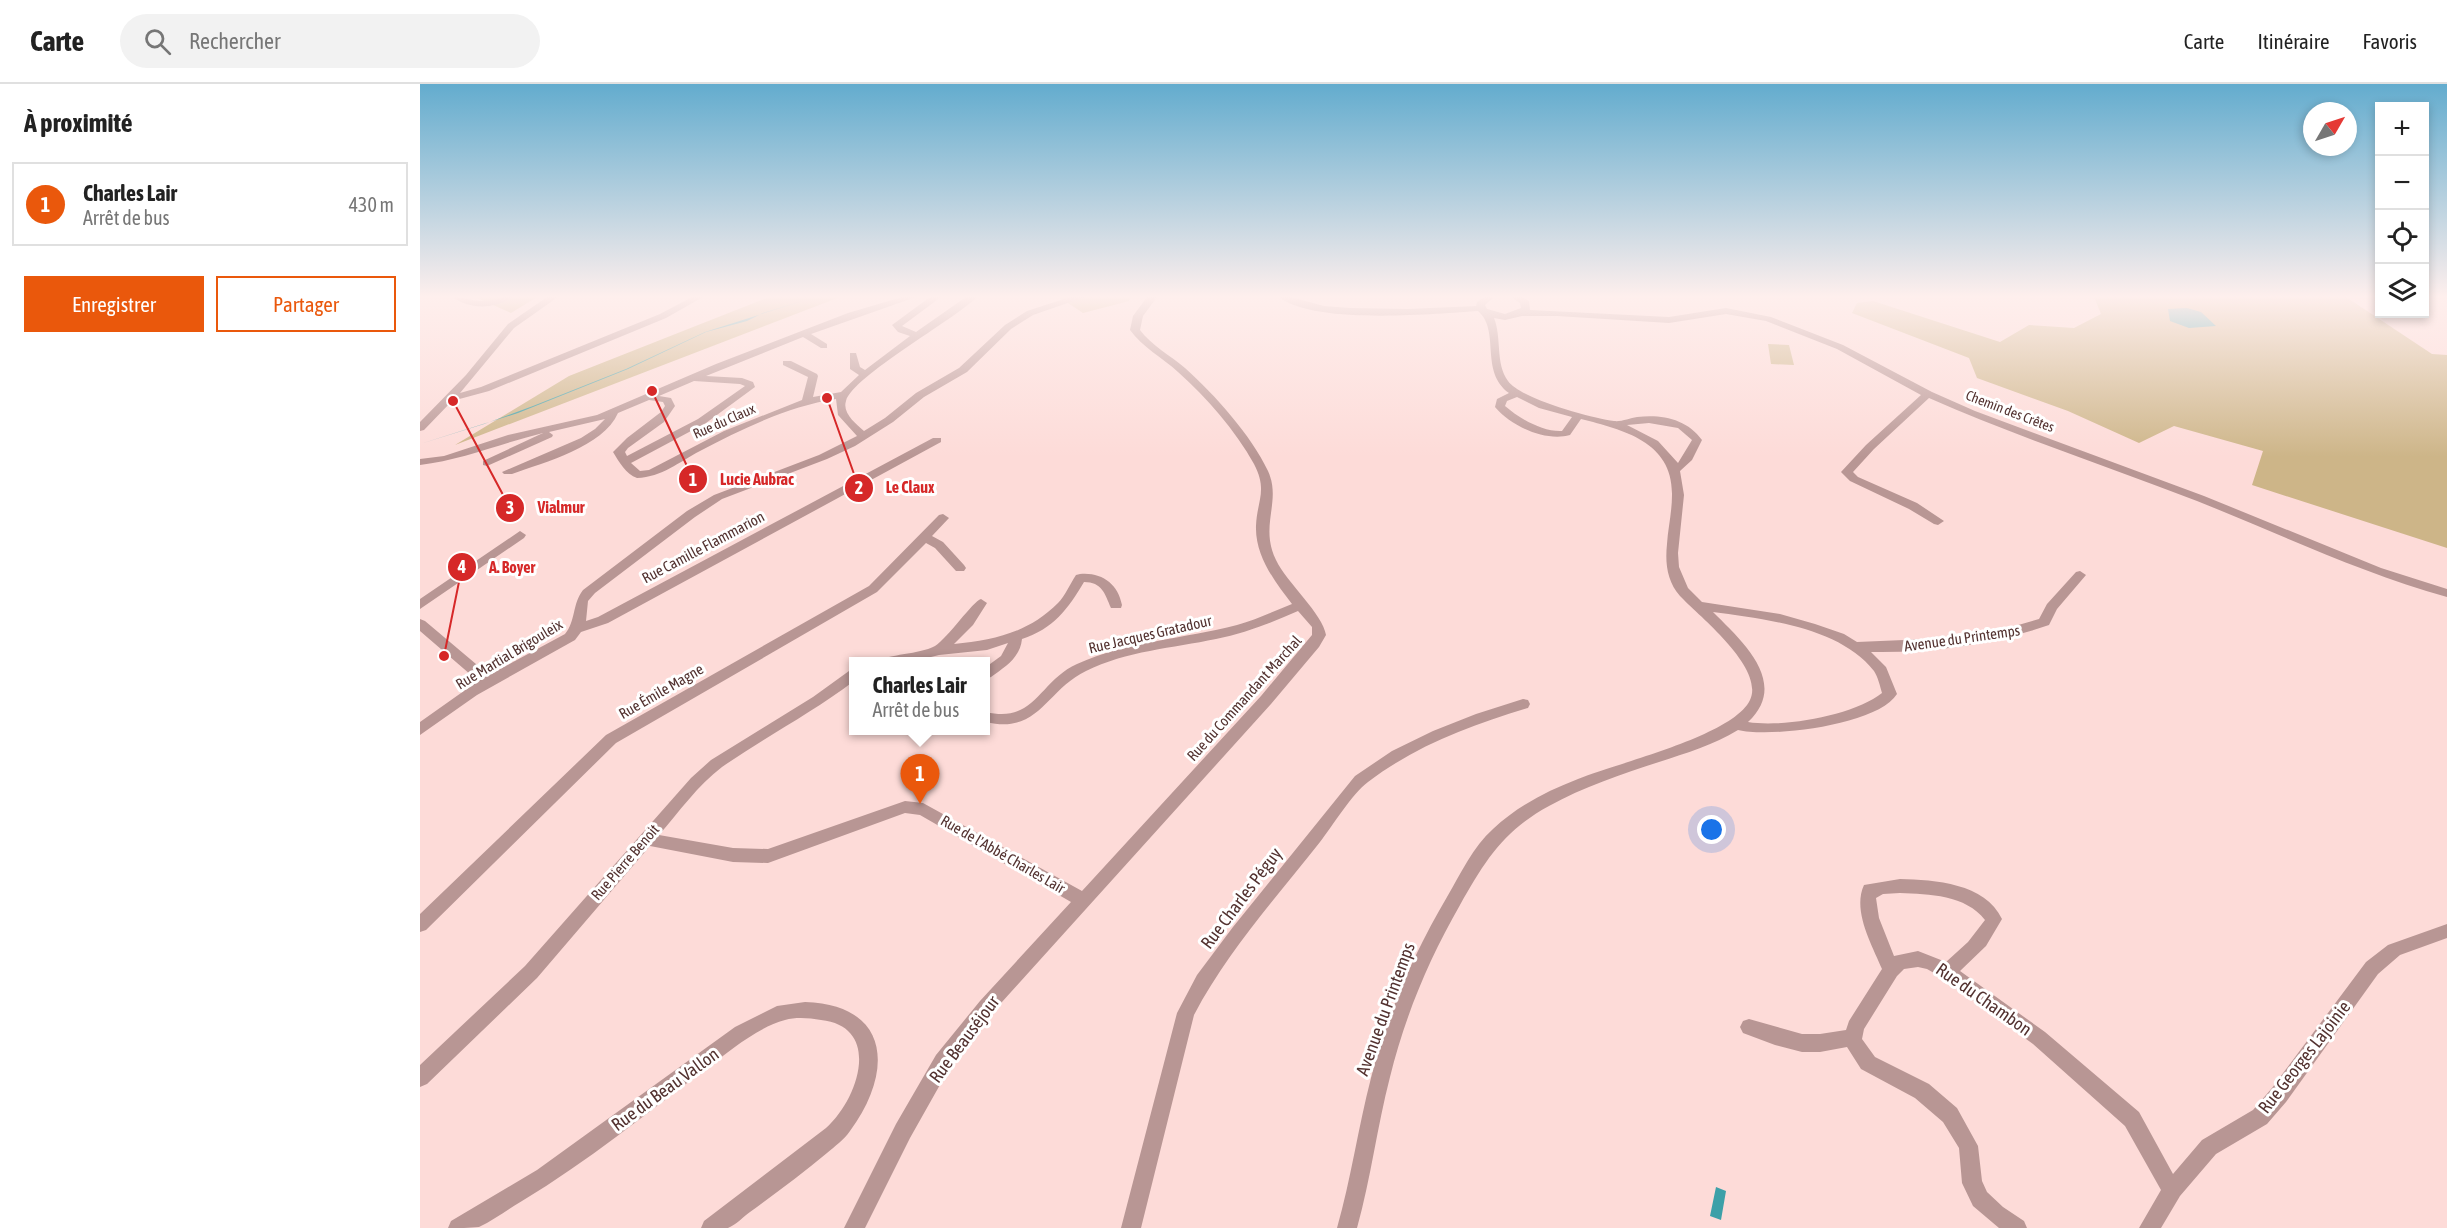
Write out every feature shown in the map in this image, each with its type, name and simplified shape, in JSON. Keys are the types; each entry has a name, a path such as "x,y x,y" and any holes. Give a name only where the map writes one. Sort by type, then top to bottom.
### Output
{"street":[{"path":"420,428 471,377 492,350"},
{"path":"449,399 485,389 579,350"},
{"path":"420,462 445,459 490,443 613,412 692,377 763,350"},
{"path":"779,350 787,359 813,376 807,402"},
{"path":"864,436 846,417 841,408 843,395 866,374 898,350"},
{"name":"Rue Martial Brigouleix","path":"420,730 488,682 570,637 578,628 581,618 580,608 585,596 596,585 691,514 737,488 823,457 864,436 889,420 920,394 963,370 984,350"},
{"name":"Rue du Commandant Marchal","path":"1083,900 1314,644 1319,634 1318,626 1284,585 1264,541 1262,527 1268,501 1268,486 1257,458 1198,383 1157,350"},
{"name":"Avenue du Printemps","path":"1347,1228 1355,1200 1374,1102 1396,1025 1427,946 1483,852 1496,836 1533,806 1635,763 1715,737 1737,724 1751,711 1760,696 1759,682 1745,655 1683,591 1673,568 1678,479 1669,458 1653,442 1617,425 1577,417 1534,403 1517,394 1505,385 1499,375 1495,350"},
{"name":"Chemin des Crêtes","path":"1846,350 1928,394 2020,432 2255,520 2377,571 2447,593"},
{"path":"853,355 855,369 866,374"},
{"path":"648,397 667,400 670,406 665,416 623,446 619,452 624,462 702,422 750,387 742,381 692,377"},
{"path":"1517,394 1502,399 1500,407 1506,415 1527,424 1560,434 1567,432 1577,417"},
{"path":"1928,394 1870,447 1847,472 1854,479 1913,506 1938,521"},
{"name":"Rue du Claux","path":"624,462 637,475 652,473 695,449 807,402 843,395"},
{"path":"508,472 582,441 606,427 613,418 613,412"},
{"name":"Avenue du Printemps","path":"1617,425 1629,421 1660,420 1687,429 1694,434 1696,440 1694,449 1681,468 1674,470"},
{"path":"487,463 542,438 557,427"},
{"name":"Rue Camille Flammarion","path":"578,628 603,620 937,440"},
{"name":"Rue Émile Magne","path":"420,925 611,739 873,589 943,518"},
{"path":"420,605 520,535"},
{"path":"925,537 939,545 960,568"},
{"path":"910,657 939,650 987,645 1015,638 1034,630 1064,605 1075,574 1101,581 1112,592 1116,605"},
{"name":"Avenue du Printemps","path":"1855,647 1885,648 1953,642 2027,629 2044,622 2052,606 2080,575"},
{"path":"939,650 968,622 981,603"},
{"name":"Rue Jacques Gratadour","path":"990,719 999,722 1012,722 1023,717 1060,680 1096,661 1236,630 1301,604"},
{"name":"Avenue du Printemps","path":"1698,606 1790,621 1822,630 1855,647 1881,670 1889,683 1890,694 1884,702 1830,720 1755,728 1737,724"},
{"path":"420,624 488,682"},
{"path":"990,671 1011,654 1015,646 1015,638"},
{"name":"Rue Pierre Benoit","path":"420,1078 531,972 696,782 716,764 818,701 849,678"},
{"name":"Rue Charles Péguy","path":"1131,1228 1186,1013 1203,981 1239,932 1360,780 1378,766 1413,748 1485,715 1523,704"},
{"name":"Rue de l'Abbé Charles Lair","path":"645,838 733,855 768,856 905,807 923,808 1083,900"},
{"path":"1947,971 1962,960 1991,927 1994,919 1991,912 1975,901 1929,887 1908,885 1870,890 1867,896 1871,918 1891,970 1855,1027 1853,1039 1858,1050 1868,1062 1922,1091 1950,1115 1968,1146 1972,1183 1980,1199 1996,1214 2017,1228"},
{"name":"Rue Beauséjour","path":"854,1228 903,1131 943,1061 986,1007 1083,900"},
{"name":"Rue Georges Lajoinie","path":"2149,1228 2173,1189 2209,1147 2260,1117 2302,1065 2372,968 2383,957 2394,950 2447,931"},
{"name":"Rue du Chambon","path":"1891,970 1899,962 1918,959 1930,962 1947,971 2039,1038 2132,1119 2142,1131 2163,1179 2173,1189"},
{"name":"Rue du Beau Vallon","path":"458,1228 544,1177 728,1042 759,1022 786,1012 810,1010 837,1014 855,1024 865,1038 869,1053 868,1074 859,1099 842,1127 809,1155 711,1228"},
{"path":"1749,1027 1790,1040 1806,1042 1820,1043 1844,1037 1853,1039"}],"shaded area":[{"path":"634,350 701,350 455,445 569,376"},
{"path":"1769,350 1790,350 1794,365 1771,364"},
{"path":"1949,350 2427,350 2432,354 2447,355 2447,548 2252,485 2263,451 2174,426 2139,443 2068,411 1977,378 1969,358"}],"water":[{"path":"667,350 628,369 518,413 489,422 626,369"},
{"path":"1716,1187 1726,1191 1721,1220 1710,1216"}],"place":[{"name":"Lucie Aubrac","path":"652,391"},
{"name":"Le Claux","path":"827,398"},
{"name":"Vialmur","path":"453,401"},
{"name":"A. Boyer","path":"444,656"},
{"name":"Charles Lair","path":"920,804"}]}
